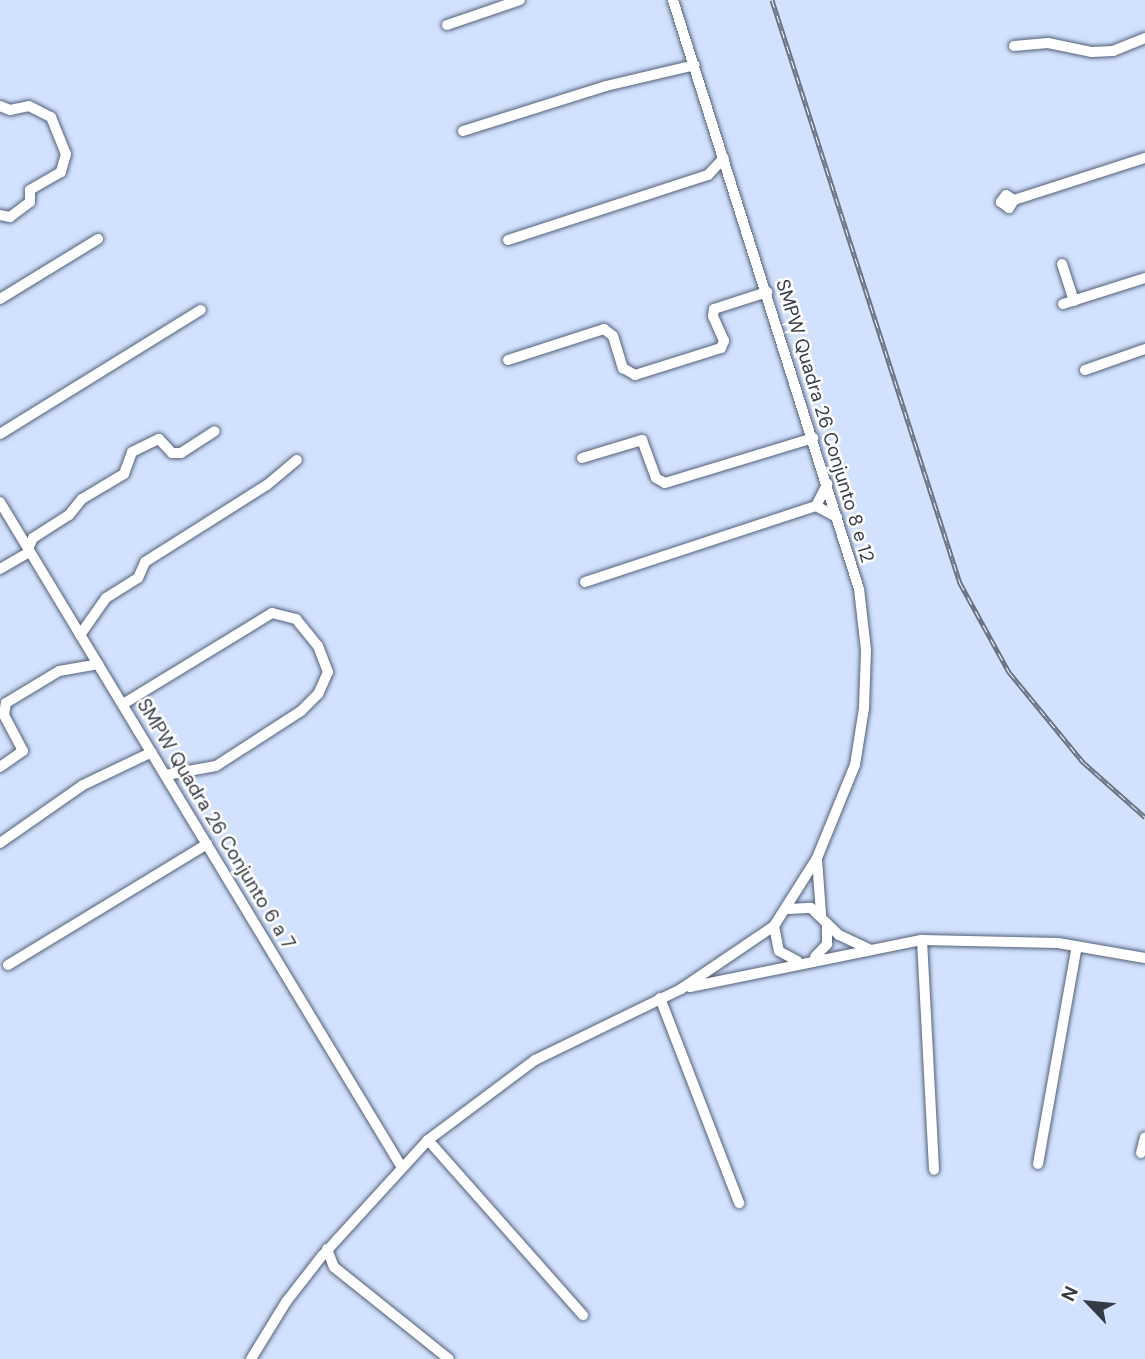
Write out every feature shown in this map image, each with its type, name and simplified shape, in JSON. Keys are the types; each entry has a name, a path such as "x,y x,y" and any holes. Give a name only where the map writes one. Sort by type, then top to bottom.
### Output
{"street":[{"path":"447,25 520,0"},
{"name":"SMPW Quadra 26 Conjunto 8 e 12","path":"673,0 859,589 866,650 864,708 855,765 817,858 789,909"},
{"path":"1014,46 1048,43 1092,52 1113,51 1145,38"},
{"path":"463,131 606,86 695,65"},
{"path":"0,106 10,110 29,106 43,111 55,123 66,154 61,172 30,190 30,202 10,217 0,215"},
{"path":"508,240 708,176 724,158"},
{"path":"1014,200 1145,158"},
{"path":"708,176 733,186"},
{"path":"0,299 98,239"},
{"path":"1062,264 1074,301"},
{"path":"1063,304 1145,278"},
{"path":"508,360 604,329 613,336 623,368 635,375 721,348 724,341 713,316 714,309 767,292"},
{"path":"0,434 201,310"},
{"path":"1085,370 1145,349"},
{"path":"21,537 33,538 69,515 82,499 124,474 132,452 159,439 172,453 181,453 215,431"},
{"path":"582,458 642,440 656,478 665,483 813,438"},
{"path":"80,635 106,598 138,578 145,562 267,485 297,460"},
{"path":"585,582 816,506 827,484"},
{"name":"SMPW Quadra 26 Conjunto 6 a 7","path":"0,502 401,1166"},
{"path":"816,506 837,517"},
{"path":"0,569 29,550 33,538"},
{"path":"123,704 272,613 296,619 318,646 328,672 318,694 301,711 216,766 166,775"},
{"path":"0,767 23,751 4,715 6,703 59,671 98,664"},
{"path":"0,843 83,785 152,752"},
{"path":"8,965 207,844"},
{"name":"SMPW Quadra 26 Conjunto 8 e 12","path":"817,858 821,914"},
{"path":"681,989 774,926 789,909 811,908 821,914 827,924 870,950"},
{"path":"814,958 827,944 827,924"},
{"path":"774,926 779,951 801,961"},
{"path":"922,940 934,1170"},
{"path":"251,1359 327,1249 401,1166 428,1140 536,1060 660,998 681,989 814,958 922,940 1077,946 1145,958"},
{"path":"1038,1164 1077,946"},
{"path":"660,998 739,1203"},
{"path":"1141,1153 1145,1138"},
{"path":"428,1140 583,1315"},
{"path":"327,1249 334,1266 449,1359"},
{"path":"314,1266 334,1266"}],"railway":[{"path":"772,0 960,583 1009,672 1083,762 1145,817"}]}
